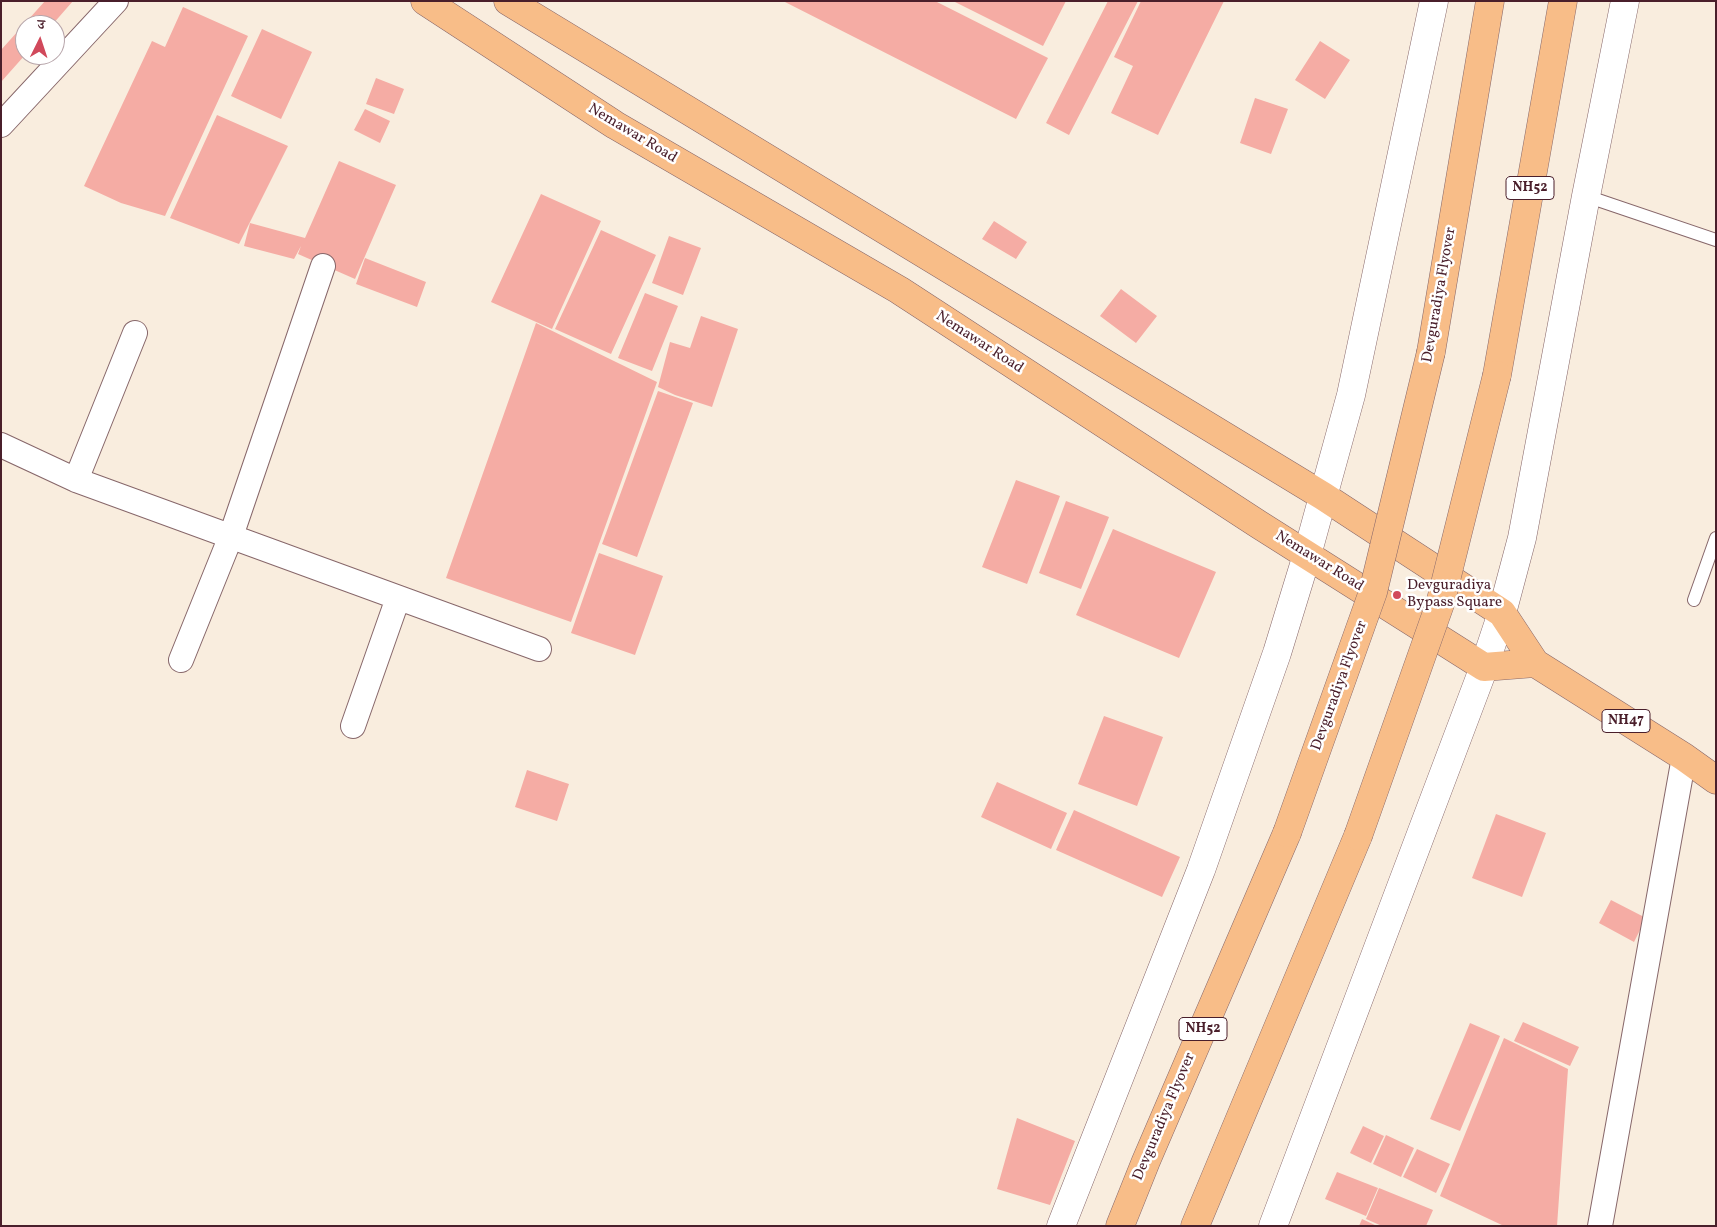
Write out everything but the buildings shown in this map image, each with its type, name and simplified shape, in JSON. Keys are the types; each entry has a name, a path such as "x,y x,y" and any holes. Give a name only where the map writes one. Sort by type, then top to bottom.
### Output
{"highway":[{"name":"Nemawar Road","path":"425,1 615,125 899,290 1307,555 1484,666"},
{"path":"508,1 1324,496 1502,613"},
{"name":"Devguradiya Flyover","path":"1120,1226 1146,1161 1288,832 1373,592 1431,352 1490,1"},
{"name":"NH52","path":"1195,1226 1358,836 1440,604 1497,375 1562,1"},
{"name":"NH47","path":"1502,613 1535,663 1716,780"},
{"path":"1484,666 1535,663"}],"street":[{"path":"1,125 116,1"},
{"path":"1061,1226 1201,870 1276,653 1307,555 1350,395 1434,1"},
{"path":"1273,1226 1484,666 1502,613 1522,538 1586,196 1625,1"},
{"path":"181,660 231,536 323,266"},
{"path":"76,480 135,333"},
{"path":"1,445 76,480 538,649"},
{"path":"354,726 398,598"},
{"path":"1600,1226 1684,758"}],"lane":[{"path":"1586,196 1716,240"},
{"path":"1694,600 1716,538"}],"place":[{"name":"Devguradiya Bypass Square","path":"1397,595"}]}
